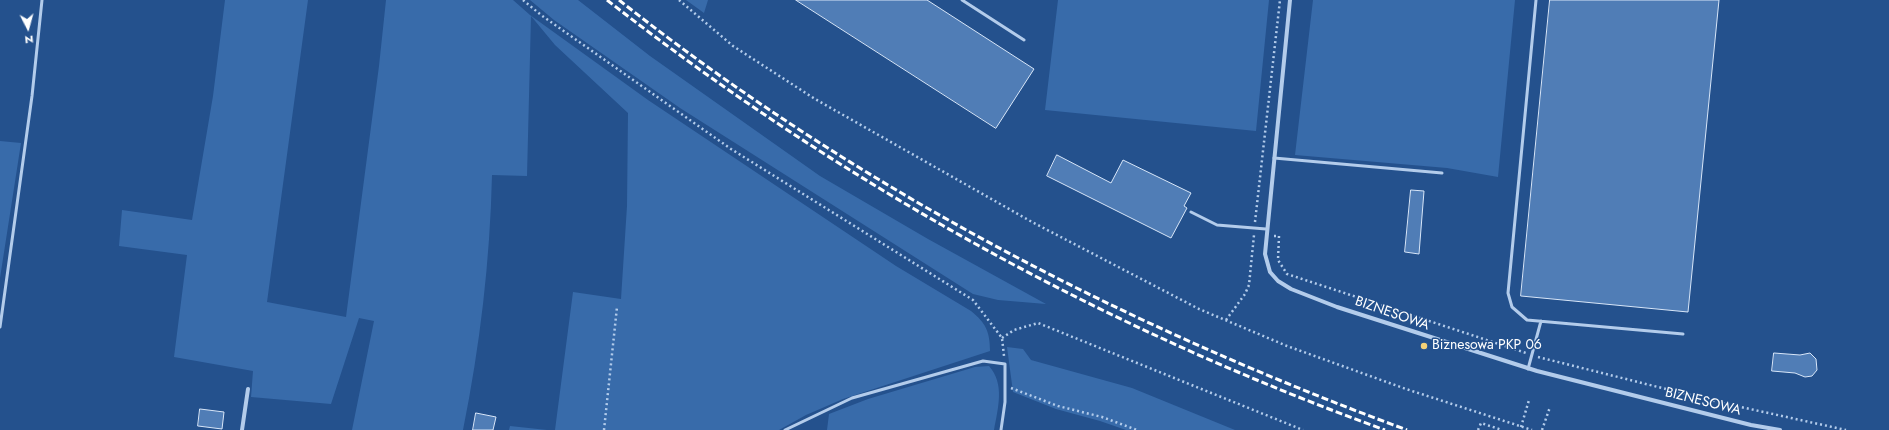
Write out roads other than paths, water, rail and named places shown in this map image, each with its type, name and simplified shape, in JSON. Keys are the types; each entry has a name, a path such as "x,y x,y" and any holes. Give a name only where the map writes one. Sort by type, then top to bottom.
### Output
{"street":[{"name":"BIZNESOWA","path":"1290,0 1266,229 1265,254 1270,272 1278,281 1291,289 1337,307 1428,338 1528,369 1751,425 1780,430"},
{"path":"242,430 248,389"}],"lane":[{"path":"0,327 32,96 42,0"},
{"path":"962,0 1024,40"},
{"path":"1536,0 1508,293 1512,307 1527,320 1683,334"},
{"path":"1274,158 1442,173"},
{"path":"1190,212 1217,225 1266,229"},
{"path":"1528,369 1541,321"},
{"path":"785,430 852,398 983,361 1005,364 1005,402 1001,430"}],"railway":[{"path":"607,0 696,67 788,130 882,190 979,246 1077,298 1178,346 1281,390 1385,430"},
{"path":"619,0 709,68 802,131 898,191 996,246 1096,298 1198,345 1302,389 1407,430"}],"place":[{"name":"Biznesowa PKP 06","path":"1424,346"}]}
